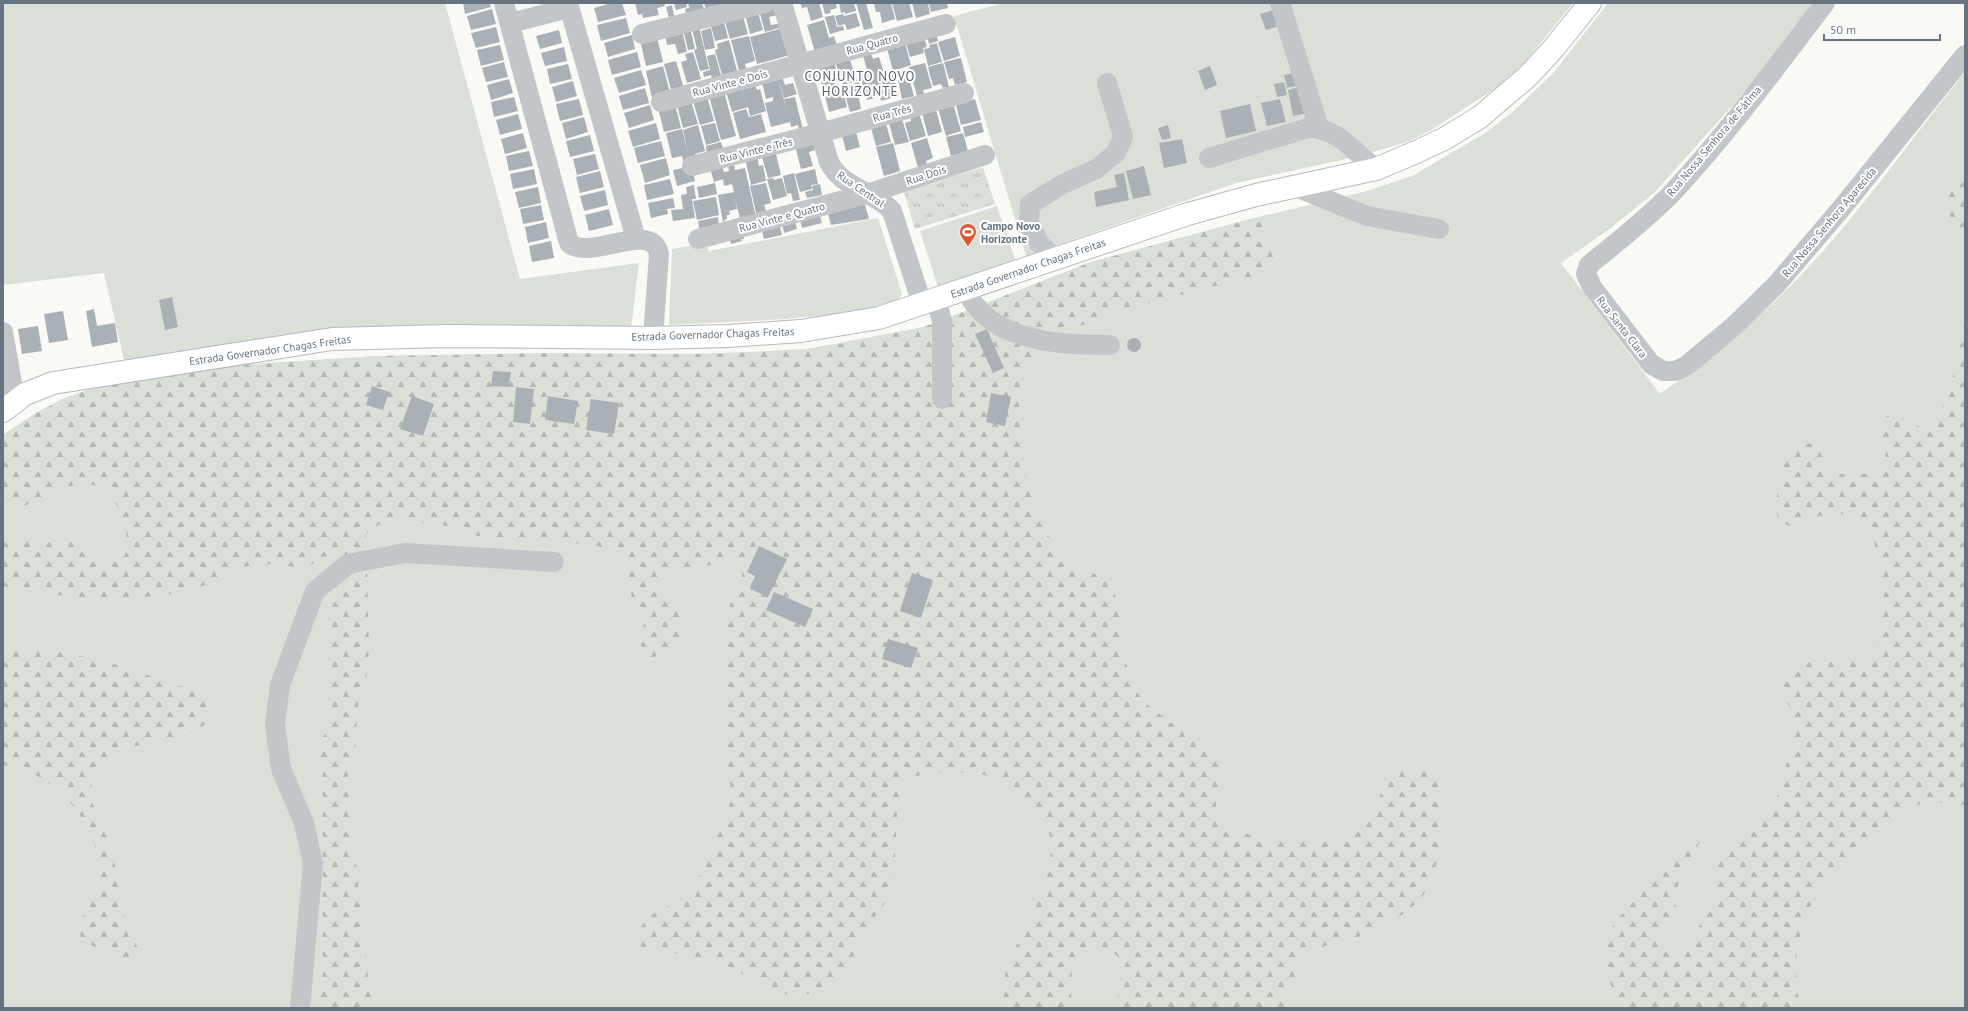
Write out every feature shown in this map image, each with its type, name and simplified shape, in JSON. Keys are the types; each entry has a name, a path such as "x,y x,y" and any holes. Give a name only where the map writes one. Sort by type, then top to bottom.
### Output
{"main road":[{"name":"Estrada Governador Chagas Freitas","path":"9,406 39,387 75,379 332,339 447,336 653,338 728,336 801,331 879,318 1188,214 1256,195 1376,170 1444,139 1480,117 1528,76 1553,49 1590,3"}],"street":[{"path":"504,3 569,243 576,248 591,249 636,239 653,242 658,247 659,254 653,338"},
{"path":"642,34 765,3"},
{"name":"Rua Central","path":"782,3 799,64 832,168 840,177 888,207 894,216 929,302 942,321 942,399"},
{"path":"1280,3 1319,128"},
{"name":"Rua Nossa Senhora de Fátima","path":"1588,266 1632,230 1672,192 1748,104 1825,3"},
{"path":"510,23 569,6 636,239"},
{"name":"Rua Quatro","path":"799,64 946,24"},
{"name":"Rua Nossa Senhora Aparecida","path":"1675,371 1686,366 1734,326 1776,285 1840,210 1965,55"},
{"name":"Rua Vinte e Dois","path":"661,102 799,64"},
{"path":"1054,258 1039,243 1029,223 1030,204 1063,184 1096,169 1116,153 1122,137 1107,83"},
{"name":"Rua Três","path":"820,133 964,93"},
{"path":"1209,158 1308,128 1319,128 1336,136 1376,170"},
{"name":"Rua Vinte e Três","path":"692,166 820,133"},
{"name":"Rua Dois","path":"867,194 985,155"},
{"path":"1296,187 1367,216 1439,229"},
{"name":"Rua Vinte e Quatro","path":"698,239 867,194"},
{"name":"Rua Santa Clara","path":"1588,266 1586,274 1592,287 1651,364 1663,371 1675,371"},
{"path":"965,289 975,305 983,313 1004,327 1019,334 1055,342 1110,345"},
{"path":"3,332 9,406"},
{"path":"300,1008 313,863 304,823 281,769 275,725 280,685 315,591 348,564 405,553 554,562"}],"green space":[{"path":"3,3 445,3 520,279 639,263 631,328 125,364 104,273 3,285"},
{"path":"1004,3 1573,3 1525,62 1496,88 1433,129 1407,142 1360,156 1236,183 1026,256 954,16"},
{"path":"1608,3 1813,3 1765,67 1653,194 1608,230 1561,263 1660,394 1733,338 1761,314 1801,275 1874,190 1965,72 1965,1008 3,1008 3,435 36,413 65,398 91,389 120,382 239,365 379,356 546,353 651,355 755,352 807,349 924,327 1091,262 1246,220 1367,191 1412,176 1487,132 1516,109 1555,71"},
{"path":"983,167 995,204 915,229 904,192"},
{"path":"1965,178 1965,240 1949,214 1943,198 1946,191 1952,184"},
{"name":"Campo Novo Horizonte","path":"997,206 1016,262 938,287 920,231"},
{"path":"1266,215 1263,226 1263,234 1272,253 1273,262 1266,270 1259,275 1125,309 1066,331 1049,341 1036,356 1025,376 1019,400 1024,470 1028,486 1048,535 1064,555 1078,567 1108,580 1114,590 1120,611 1123,654 1135,689 1144,702 1174,725 1205,742 1214,750 1220,773 1216,806 1221,821 1252,836 1305,840 1339,837 1362,829 1374,816 1386,775 1402,769 1422,770 1432,775 1439,785 1442,794 1443,811 1435,872 1427,890 1409,909 1386,925 1361,936 1325,946 1308,953 1297,969 1285,1008 1114,1008 1127,972 1121,959 1111,951 1098,950 1079,954 1072,962 1071,1008 1003,1008 1006,961 1013,949 1024,937 1032,918 1050,863 1051,842 1048,828 1041,812 1029,799 1010,785 985,775 952,772 928,773 910,778 903,786 898,799 894,874 891,889 884,905 866,928 844,977 836,985 808,994 791,995 776,992 746,975 688,954 648,952 640,946 637,939 637,932 648,917 683,897 695,887 728,812 731,797 725,722 724,633 727,611 742,579 742,559 732,556 713,565 676,568 659,576 658,580 675,600 680,609 682,622 681,630 676,643 671,648 659,655 645,658 640,641 645,620 632,600 627,563 621,555 598,546 549,540 478,536 447,526 431,523 395,521 380,524 366,534 369,646 367,675 358,706 355,749 348,770 348,789 368,977 375,1008 320,1008 323,976 323,773 318,763 316,749 328,728 330,720 328,681 336,550 304,568 259,563 245,567 213,583 177,593 145,597 84,599 3,586 4,541 41,543 62,540 69,541 77,545 88,557 102,562 112,561 125,555 127,537 125,526 119,510 111,498 103,490 94,485 74,485 64,488 24,506 16,506 3,501 3,435 36,413 65,398 91,389 120,382 239,365 379,356 546,353 708,354 807,349 851,342 924,327 1091,262"},
{"path":"878,218 902,294 897,301 878,310 786,319 669,325 672,249 706,243 709,251"},
{"path":"1965,318 1965,805 1928,803 1905,808 1893,814 1841,862 1828,877 1808,912 1797,949 1797,988 1801,1008 1622,1008 1610,983 1603,962 1604,943 1615,922 1678,851 1701,840 1678,885 1675,913 1662,936 1662,946 1669,953 1680,954 1688,950 1716,891 1715,865 1728,846 1745,836 1774,807 1790,752 1793,730 1790,708 1777,686 1783,673 1793,666 1805,663 1862,659 1873,653 1878,646 1881,632 1884,586 1881,567 1873,540 1868,530 1861,522 1842,514 1829,514 1793,525 1781,522 1777,515 1776,503 1780,476 1786,455 1799,445 1807,443 1815,444 1830,468 1846,475 1865,474 1880,465 1885,458 1886,449 1879,428 1887,416 1897,416 1922,428 1929,428 1944,405 1949,391 1957,361"},
{"path":"3,647 58,651 111,663 200,694 209,703 211,712 206,724 194,732 128,748 107,756 93,773 90,797 113,853 120,901 124,916 138,949 136,958 126,963 118,960 102,949 82,942 80,933 81,924 97,890 100,881 101,865 94,843 80,815 59,791 47,782 19,768 3,765"}],"building":[{"path":"463,3 490,3 491,7 465,14"},
{"path":"612,3 622,3 626,15 598,22 594,8"},
{"path":"635,3 664,3 665,6 657,8 659,15 643,18 642,14 638,15"},
{"path":"674,3 686,3 687,7 676,10"},
{"path":"688,3 702,3 705,12 687,17 685,9 689,8"},
{"path":"704,3 721,3 722,6 706,10"},
{"path":"800,3 819,3 823,17 811,21 807,7 802,8"},
{"path":"822,3 836,3 837,8 830,10 831,13 825,14"},
{"path":"839,3 854,3 856,11 845,14 845,12 841,13"},
{"path":"856,3 866,3 873,28 864,30"},
{"path":"891,3 895,19 882,23 880,12 876,12 874,4"},
{"path":"892,3 909,3 913,17 897,21"},
{"path":"912,3 928,3 930,14 916,18"},
{"path":"929,3 947,3 948,8 931,12"},
{"path":"672,5 675,21 670,22 666,7"},
{"path":"775,6 777,15 769,17 771,25 782,23 783,27 765,32 759,10"},
{"path":"492,9 496,24 471,30 467,16"},
{"path":"1277,9 1282,25 1266,30 1260,14"},
{"path":"742,13 748,34 730,39 724,18"},
{"path":"758,13 763,30 750,34 745,14"},
{"path":"856,13 860,26 847,30 845,24 838,26 835,16 843,14 844,16"},
{"path":"834,15 837,27 843,26 844,30 830,34 825,17"},
{"path":"626,18 630,33 601,41 597,25"},
{"path":"723,18 728,38 715,41 710,21"},
{"path":"824,20 829,38 834,36 837,46 815,52 807,25"},
{"path":"496,27 500,42 476,48 471,33"},
{"path":"699,27 709,69 700,71 694,50 697,49 692,29"},
{"path":"690,28 695,49 688,50 683,29"},
{"path":"711,28 715,48 705,50 701,31"},
{"path":"783,28 790,55 757,64 750,37"},
{"path":"559,30 562,43 540,49 536,36"},
{"path":"682,30 687,52 678,54 675,44 667,45 665,34"},
{"path":"656,33 663,62 646,66 641,44"},
{"path":"936,33 938,41 929,44 927,35"},
{"path":"632,35 635,49 608,57 604,43"},
{"path":"749,36 755,61 745,64 746,69 739,71 731,40"},
{"path":"924,37 927,47 923,48 924,53 910,57 906,42"},
{"path":"955,37 960,56 944,61 938,42"},
{"path":"729,40 737,71 722,75 715,50 718,49 717,44"},
{"path":"905,43 911,65 893,71 887,48"},
{"path":"937,43 942,62 928,66 924,49 930,48 929,45"},
{"path":"500,45 504,60 481,66 477,50"},
{"path":"564,47 567,61 545,66 541,53"},
{"path":"637,52 641,67 612,75 608,60"},
{"path":"693,52 701,79 687,83 681,62 687,60 685,54"},
{"path":"715,54 722,79 712,81 711,75 704,77 703,72 710,70 707,56"},
{"path":"871,54 873,59 879,57 885,76 879,78 884,94 875,97 863,56"},
{"path":"849,57 857,81 843,85 835,61"},
{"path":"961,58 967,82 955,85 953,78 949,79 944,62"},
{"path":"676,61 684,89 672,93 664,64"},
{"path":"834,61 839,81 834,82 837,92 843,91 847,107 829,112 820,77 816,78 813,66"},
{"path":"504,62 508,77 486,82 482,68"},
{"path":"925,63 932,88 923,90 924,94 917,96 909,67"},
{"path":"943,63 949,87 943,88 941,84 933,86 928,67"},
{"path":"568,64 572,79 550,84 547,69"},
{"path":"663,66 670,93 652,98 646,71"},
{"path":"1210,66 1217,85 1205,90 1198,71"},
{"path":"641,70 646,85 619,93 614,78"},
{"path":"907,71 914,96 902,99 897,75"},
{"path":"867,72 875,98 867,100 861,80 859,81 857,75"},
{"path":"1298,72 1301,85 1287,88 1284,75"},
{"path":"893,75 899,96 881,101 880,97 886,95 882,81"},
{"path":"782,77 785,85 793,83 797,94 784,98 778,78"},
{"path":"778,78 788,115 784,99 795,97 803,130 799,130 798,125 791,127 790,122 771,127 765,103 773,101 773,97 766,99 762,82"},
{"path":"509,79 513,93 491,100 487,85"},
{"path":"573,81 577,96 556,102 552,87"},
{"path":"859,82 863,97 859,98 861,109 850,112 843,87"},
{"path":"1284,82 1287,95 1277,97 1274,84"},
{"path":"755,85 757,90 760,89 766,111 750,116 748,107 732,112 726,91 742,89 746,104 742,88"},
{"path":"1302,86 1308,113 1293,116 1288,90"},
{"path":"645,88 649,103 623,110 619,96"},
{"path":"724,92 736,136 721,140 709,96"},
{"path":"514,97 518,111 494,117 491,102"},
{"path":"707,97 714,121 700,125 693,101"},
{"path":"579,99 583,115 560,121 556,104"},
{"path":"975,99 981,120 961,125 956,105"},
{"path":"1280,99 1286,122 1267,126 1261,103"},
{"path":"952,100 961,131 946,136 937,105"},
{"path":"691,101 698,124 683,128 677,105"},
{"path":"675,104 681,128 664,132 658,108"},
{"path":"1250,104 1256,131 1226,138 1220,111"},
{"path":"650,105 654,120 629,128 624,113"},
{"path":"935,106 942,132 928,136 921,109"},
{"path":"746,109 749,117 761,114 766,132 740,139 733,113"},
{"path":"919,113 926,136 910,141 905,123 911,121 910,115"},
{"path":"518,114 522,129 500,135 496,120"},
{"path":"584,117 588,132 566,139 562,123"},
{"path":"902,119 909,142 895,145 889,123"},
{"path":"885,120 891,142 876,146 870,124"},
{"path":"981,122 984,132 965,137 963,127"},
{"path":"656,123 660,139 633,147 628,131"},
{"path":"715,123 720,141 706,145 701,126"},
{"path":"698,125 705,151 695,154 696,159 684,163 682,156 672,158 666,133 682,129 688,154 683,130"},
{"path":"1168,125 1171,138 1162,140 1158,128"},
{"path":"856,132 860,147 846,151 842,135"},
{"path":"523,133 527,148 505,154 501,139"},
{"path":"963,133 968,151 951,156 946,137"},
{"path":"590,135 594,151 570,157 566,141"},
{"path":"812,138 815,150 809,152 813,166 801,169 794,142"},
{"path":"927,138 933,158 926,161 928,168 919,171 911,143"},
{"path":"1182,139 1187,163 1164,168 1159,143"},
{"path":"661,141 665,156 638,163 634,148"},
{"path":"721,142 724,152 707,156 706,146"},
{"path":"893,143 900,171 884,176 876,147"},
{"path":"529,151 533,166 509,171 506,156"},
{"path":"595,154 599,169 577,175 573,159"},
{"path":"776,154 781,175 768,178 762,157"},
{"path":"757,155 759,166 763,165 766,181 751,185 745,158"},
{"path":"666,158 670,175 645,183 640,165"},
{"path":"734,164 735,170 745,168 756,218 741,222 735,199 737,209 729,211 730,215 727,215 727,218 723,222 718,195 734,192 732,184 724,186 723,179 714,182 710,168 722,165 724,172 729,171 728,166"},
{"path":"692,166 695,181 677,186 673,170"},
{"path":"1144,166 1151,195 1133,199 1126,171"},
{"path":"534,169 537,184 513,189 510,174"},
{"path":"815,169 818,184 811,185 812,189 800,192 795,174"},
{"path":"600,171 604,187 580,193 576,177"},
{"path":"794,173 800,200 793,201 791,193 787,194 783,176"},
{"path":"1124,173 1129,200 1096,207 1094,192 1117,187 1114,175"},
{"path":"773,178 774,180 782,178 787,196 773,200 767,179"},
{"path":"670,179 674,194 647,200 644,185"},
{"path":"715,183 717,194 699,198 697,187"},
{"path":"766,183 771,203 764,205 766,211 756,213 750,186"},
{"path":"820,184 822,195 807,198 805,192 813,190 812,186"},
{"path":"694,185 696,199 692,199 695,218 673,221 671,210 683,209 681,195 687,194 686,187"},
{"path":"538,187 541,203 519,208 515,192"},
{"path":"605,190 608,205 584,211 580,196"},
{"path":"716,197 719,215 697,220 693,201"},
{"path":"673,198 675,208 667,209 668,214 651,218 648,203"},
{"path":"864,201 869,219 831,225 827,210"},
{"path":"541,205 544,220 523,224 520,209"},
{"path":"609,209 613,225 589,231 585,215"},
{"path":"819,213 822,223 802,228 800,220 795,221 797,229 784,233 782,222"},
{"path":"718,217 719,227 700,232 698,221"},
{"path":"546,222 549,238 528,243 525,227"},
{"path":"779,223 782,235 764,239 761,227"},
{"path":"743,232 744,239 741,239 742,241 731,244 729,235"},
{"path":"551,241 554,258 532,262 529,246"},
{"path":"172,297 178,327 165,330 159,300"},
{"path":"94,309 97,326 115,323 118,342 92,347 86,311"},
{"path":"63,311 68,340 49,343 44,314"},
{"path":"38,326 42,351 22,354 18,329"},
{"path":"987,329 1004,368 993,373 975,334"},
{"path":"1131,338 1137,338 1141,342 1141,348 1137,352 1131,352 1127,348 1127,342"},
{"path":"493,371 511,372 509,387 491,386"},
{"path":"372,386 389,392 383,410 366,405"},
{"path":"516,387 534,389 530,424 513,422"},
{"path":"991,393 1011,397 1005,426 986,422"},
{"path":"412,396 434,404 423,436 400,429"},
{"path":"548,396 578,401 574,424 545,420"},
{"path":"591,399 619,403 614,434 586,430"},
{"path":"759,546 787,559 768,597 750,589 755,576 747,572"},
{"path":"912,573 933,580 921,618 900,611"},
{"path":"774,592 813,609 805,627 766,610"},
{"path":"888,639 918,648 911,668 882,659"}],"place":[{"name":"Campo Novo Horizonte","path":"968,247"}],"district":[{"name":"CONJUNTO NOVO HORIZONTE","path":"860,84"}]}
